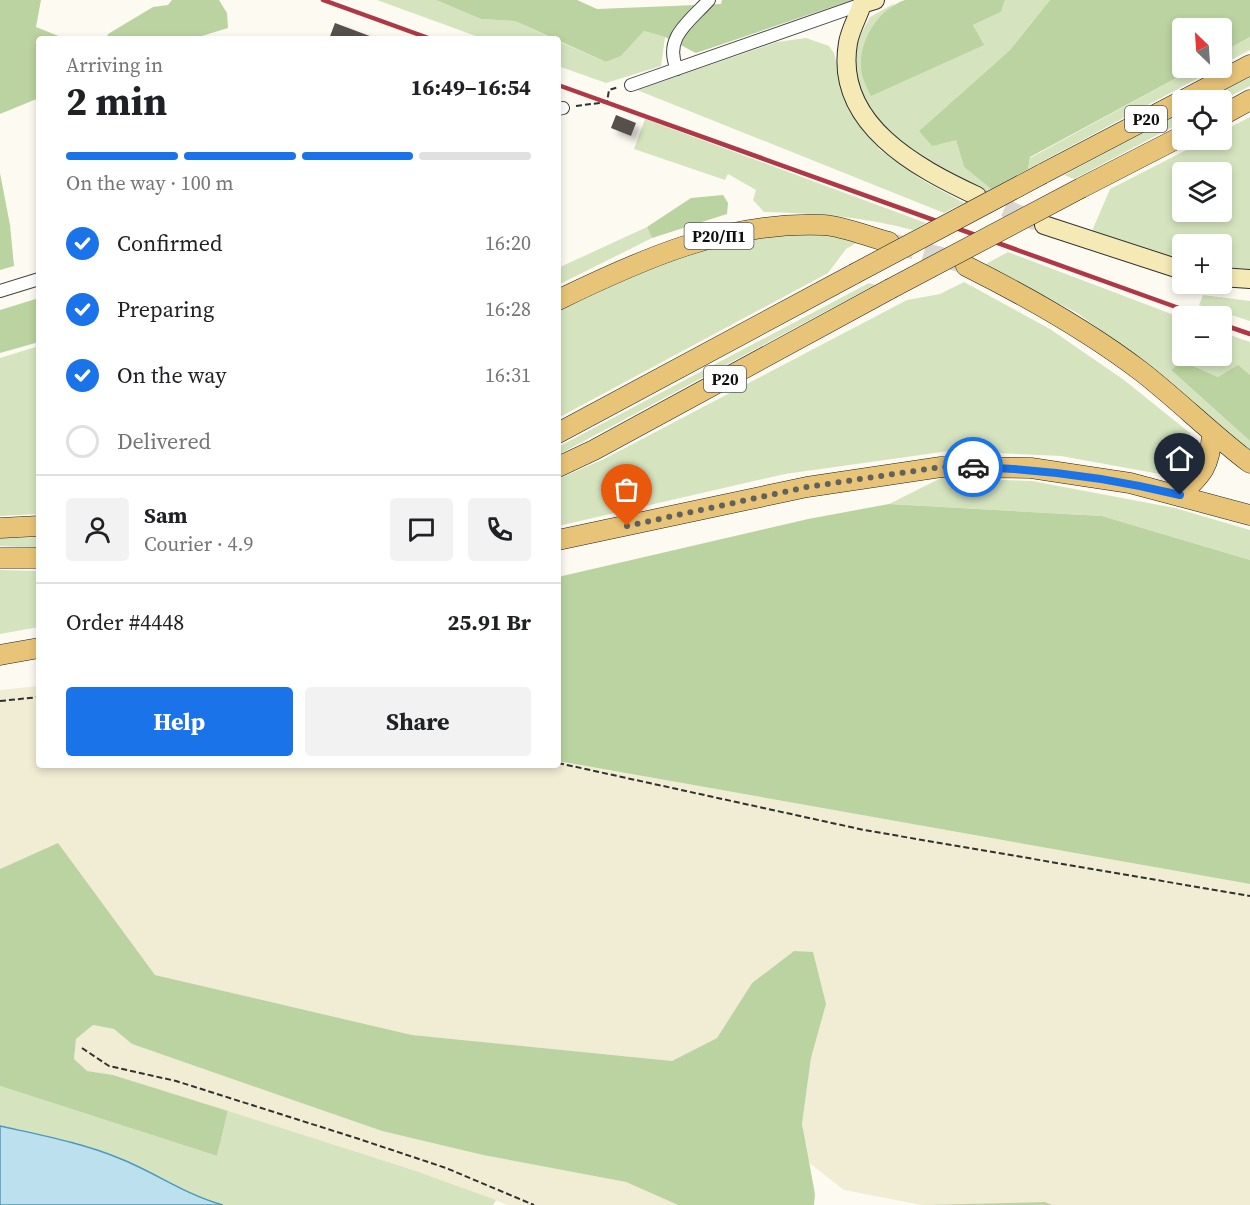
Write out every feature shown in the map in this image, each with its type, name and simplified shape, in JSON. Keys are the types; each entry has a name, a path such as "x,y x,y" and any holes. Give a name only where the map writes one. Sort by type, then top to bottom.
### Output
{"main road":[{"name":"Р20","path":"561,431 854,273 1250,65"},
{"path":"1232,110 1250,100"},
{"name":"Р20","path":"561,465 594,450 890,289 1172,141"},
{"name":"Р20/П1","path":"561,299 607,276 686,244 757,227 825,225 889,242"},
{"path":"966,266 1072,322 1143,373 1212,434 1250,463"},
{"path":"1180,495 1201,476 1211,458 1212,434"},
{"path":"561,539 807,487 941,467 1030,468 1130,483 1250,515"},
{"path":"0,528 36,526"},
{"path":"0,558 36,558"},
{"path":"0,655 36,649"}],"street":[{"path":"676,69 671,57 672,42 709,0"},
{"path":"631,85 869,2"},
{"path":"869,2 848,42 846,68 856,99 868,122 886,143 930,174 977,196"},
{"path":"1044,225 1172,267"},
{"path":"1232,278 1250,279"},
{"path":"0,291 36,280"}],"path":[{"path":"561,108 607,102 609,90 631,85"},
{"path":"0,701 36,697"},
{"path":"561,764 864,830 1250,896"},
{"path":"82,1048 109,1066 176,1082 334,1131 446,1168 534,1205"}],"shaded area":[{"path":"36,686 36,768 561,768 561,762 1250,884 1250,1205 1052,1205 1045,1202 922,1205 844,1190 807,1161 802,1124 811,1058 826,1004 794,951 752,983 717,1038 672,1061 412,1035 155,975 58,844 0,869 0,690"},
{"path":"93,1025 114,1029 132,1044 382,1131 483,1155 626,1182 678,1205 508,1205 413,1170 113,1075 86,1071 74,1059 76,1039"}],"green space":[{"path":"0,0 41,0 36,27 58,36 36,36 36,99 0,114"},
{"path":"172,0 219,0 227,13 228,28 202,36 107,36 153,7 168,5"},
{"path":"377,0 436,0 481,19 515,21 548,36 476,36"},
{"path":"436,0 577,0 597,9 721,4 722,0 852,0 696,53 665,37 644,31 621,56 606,62 561,42 561,36 548,36 515,21 481,19"},
{"path":"905,0 1005,0 1001,12 973,25 984,45 871,96 862,75 862,52 865,41 877,20 885,12"},
{"path":"1005,0 1050,0 1010,50 919,131 956,140 964,167 991,189 980,194 892,136 864,99 854,68 856,43 870,17 895,3 876,22 983,45 973,25 1001,12"},
{"path":"1050,0 1250,0 1250,37 1232,47 1232,18 1172,18 1172,78 1176,78 1030,157 1028,169 991,189 964,167 956,140 932,146 919,131 1010,50"},
{"path":"644,31 665,37 661,66 606,83 561,67 561,42 606,62 621,56"},
{"path":"1250,37 1250,50 1232,59 1232,47"},
{"path":"806,38 829,46 834,53 847,103 860,126 880,150 924,181 964,203 944,213 637,90 777,42"},
{"path":"1250,76 1250,86 1232,95 1232,90 1223,90"},
{"path":"1177,78 1198,78 1172,90 1028,169 1030,158"},
{"path":"1172,117 1172,127 1074,179 1064,175"},
{"path":"1250,117 1250,269 1232,268 1232,234 1172,234 1172,257 1092,231 1110,189 1186,150 1232,150 1232,126"},
{"path":"645,119 926,223 913,230 839,216 764,212 753,200 756,190 728,174 725,180 634,149"},
{"path":"0,173 10,225 14,266 0,270"},
{"path":"723,195 728,203 727,214 652,238 647,227 691,198"},
{"path":"647,227 652,238 561,284 561,267"},
{"path":"823,232 858,242 846,249 828,273 561,416 561,311 655,266 680,257 732,241 782,233"},
{"path":"1008,252 1172,314 1172,366 1176,366 1171,370 1250,441 1250,453 1148,364 1077,313 984,265"},
{"path":"964,282 1050,329 1124,380 1190,433 1194,450 1186,464 1171,476 1061,456 949,451 785,474 561,525 561,478 604,459 907,300 940,294"},
{"path":"869,283 875,285 561,453 561,445"},
{"path":"1203,295 1250,301 1250,321 1232,315 1232,306 1199,305"},
{"path":"36,299 36,343 0,353 0,310"},
{"path":"1232,336 1250,342 1250,375 1238,366 1218,377 1193,366 1232,366"},
{"path":"36,347 36,514 0,516 0,358"},
{"path":"1238,365 1250,375 1250,441 1171,370 1176,366 1193,366 1218,377"},
{"path":"941,478 1032,481 1175,508 1250,530 1250,560 1102,516 889,504"},
{"path":"889,504 1102,516 1250,560 1250,884 561,762 561,576 808,519"},
{"path":"36,537 36,548 0,546 0,538"},
{"path":"0,570 36,571 36,628 0,634"},
{"path":"58,843 155,975 412,1035 672,1061 717,1038 752,983 794,951 813,952 826,1004 811,1058 802,1124 815,1194 814,1205 678,1205 626,1182 483,1155 382,1131 132,1044 114,1029 93,1025 76,1039 74,1059 87,1071 113,1075 228,1111 217,1156 0,1086 0,869"},
{"path":"0,1086 217,1156 228,1111 413,1170 496,1200 493,1205 223,1205 196,1196 107,1153 0,1126"},
{"path":"1045,1202 1052,1205 922,1205"}],"water":[{"path":"0,1126 107,1153 196,1196 223,1205 0,1205"}],"building":[{"path":"335,23 370,36 330,36"},
{"path":"616,115 636,123 631,136 611,128"}],"tunnel":[{"path":"980,197 1037,222"},
{"path":"895,244 959,262"}],"railway":[{"path":"323,0 423,36"},
{"path":"561,86 1173,306"},
{"path":"1232,328 1250,334"}],"way so far":[{"path":"627,526 807,487 941,467 973,467"}],"route":[{"path":"973,467 1030,468 1130,483 1180,495"}]}
